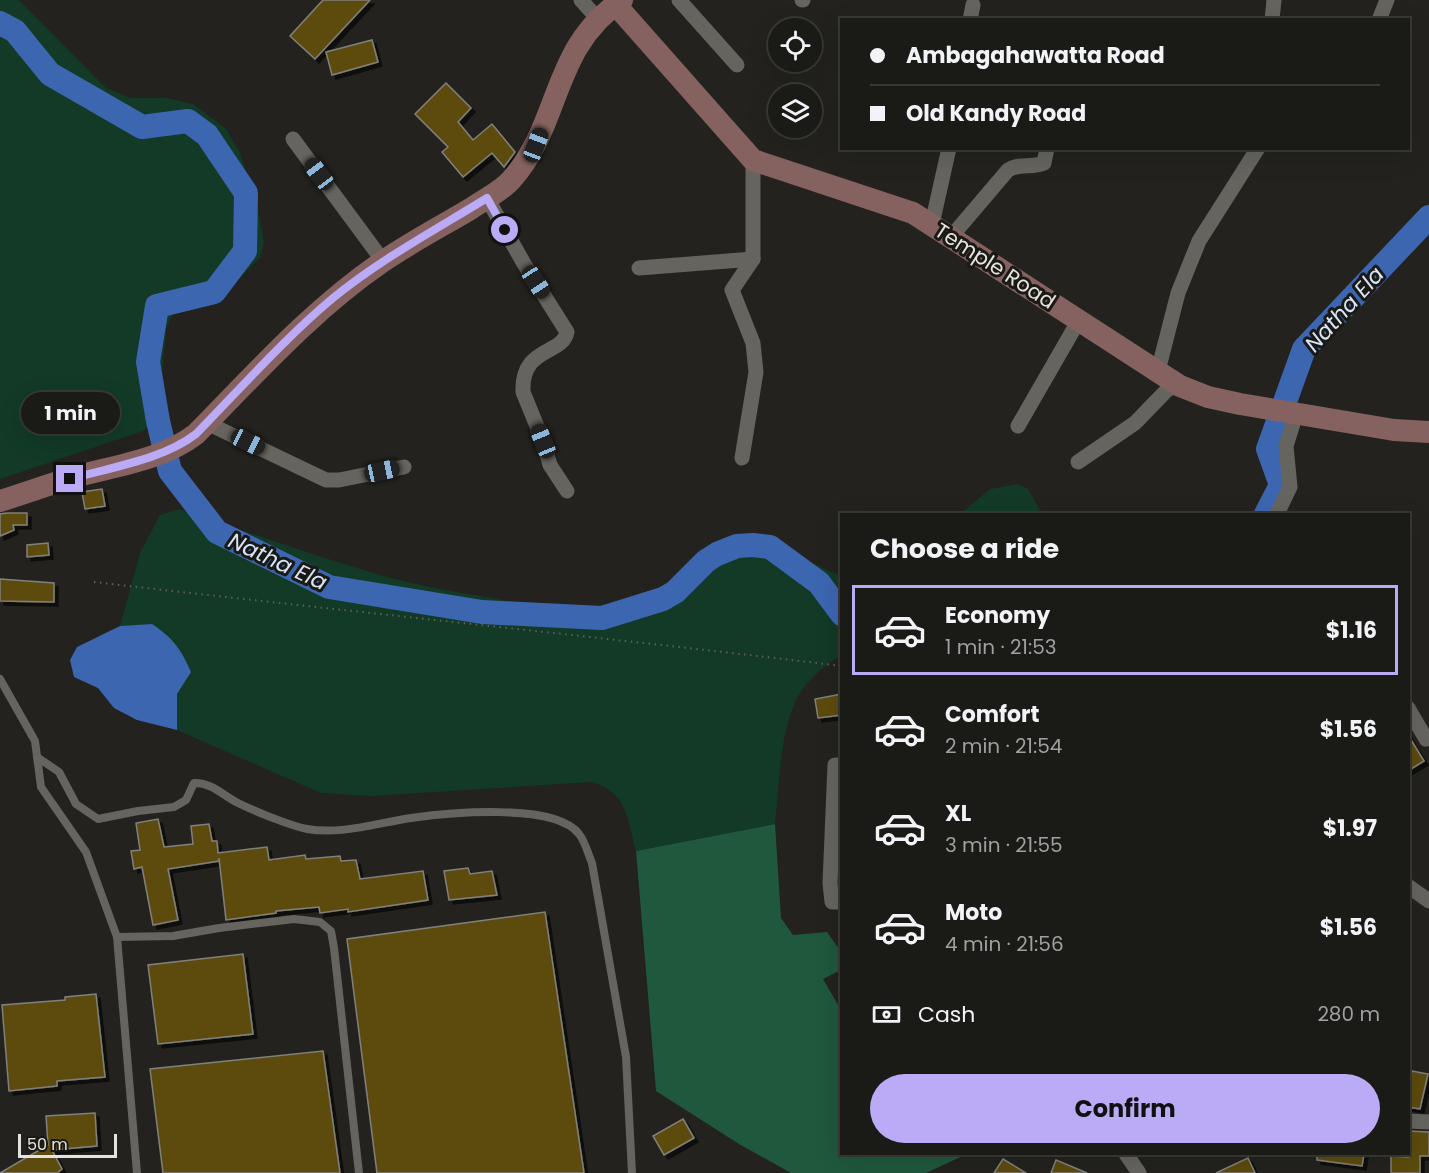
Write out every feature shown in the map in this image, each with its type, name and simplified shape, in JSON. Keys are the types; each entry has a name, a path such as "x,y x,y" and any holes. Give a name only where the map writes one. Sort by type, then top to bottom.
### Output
{"street":[{"path":"581,0 598,19"},
{"path":"679,0 737,65"},
{"path":"1272,18 1274,0"},
{"path":"1380,18 1387,0"},
{"path":"0,501 147,458 183,444 333,298 383,261 511,181 536,145 572,54 583,36 598,19 618,2 753,160 753,259 732,290 753,343 756,372 742,458"},
{"path":"294,139 383,261"},
{"path":"932,224 950,150"},
{"path":"951,237 1008,170 1015,166 1044,163 1047,150"},
{"path":"1158,371 1178,293 1199,241 1257,150"},
{"name":"Temple Road","path":"753,160 913,213 1180,386 1208,397 1240,404 1394,430 1429,432"},
{"path":"487,198 523,262 567,332 566,339 562,343 548,350 527,368 523,387 550,465 567,491"},
{"path":"639,268 753,259"},
{"path":"1018,426 1079,320"},
{"path":"1078,462 1135,423 1168,389 1180,386"},
{"path":"1277,513 1290,487 1286,446 1296,414"},
{"path":"207,423 326,480 339,480 404,467"},
{"path":"1410,712 1421,733 1426,739 1429,738"},
{"path":"840,765 835,765 830,884 832,902 840,902"},
{"path":"1410,887 1429,901"},
{"path":"1410,1121 1429,1122"},
{"path":"1127,1155 1139,1173"}],"lane":[{"path":"0,679 35,741 41,787 86,852 117,937 136,1173"},
{"path":"37,757 59,772 76,804 98,819 174,807 186,800 194,783 204,782 239,803 306,829 335,831 412,818 472,812 526,813 558,820 579,833 592,863 626,1057 632,1173"},
{"path":"117,937 173,936 294,919 320,922 331,931 359,1173"}],"path":[{"path":"94,582 358,613 637,641 840,666"}],"green space":[{"path":"0,0 19,0 106,88 131,98 167,98 193,104 226,129 240,153 259,215 264,243 260,257 241,277 199,290 178,302 166,329 158,421 143,431 0,479"},
{"path":"1018,484 1028,489 1041,513 961,513 990,489"},
{"path":"179,509 397,580 507,601 571,608 626,608 656,602 677,591 712,558 723,552 751,546 774,549 797,556 840,576 840,657 814,676 802,690 794,705 783,747 775,824 636,851 628,818 619,800 604,787 592,782 371,796 321,793 177,730 177,694 191,672 152,624 120,626 140,553 160,515"},
{"path":"775,824 781,918 793,935 827,932 840,951 840,970 823,979 840,1008 840,1155 965,1155 926,1173 791,1173 739,1144 656,1091 636,851"}],"water":[{"path":"152,624 176,645 191,672 177,694 177,730 137,720 114,708 98,688 74,677 70,660 77,647 120,626"}],"building":[{"path":"323,0 370,0 315,59 290,36"},
{"path":"372,40 378,62 332,75 326,52"},
{"path":"446,83 471,108 458,122 473,140 492,124 515,152 504,167 492,153 463,177 442,152 448,147 415,114"},
{"path":"102,489 105,506 85,509 82,492"},
{"path":"27,513 27,525 13,525 14,530 0,536 0,514"},
{"path":"48,543 49,555 27,557 27,545"},
{"path":"0,579 54,583 54,602 0,601"},
{"path":"840,694 840,715 818,718 815,699"},
{"path":"1410,738 1424,761 1410,770"},
{"path":"158,819 164,847 193,844 191,826 209,824 212,841 217,841 218,853 267,847 269,860 305,855 306,859 340,856 341,861 356,860 360,879 423,871 428,900 348,912 348,909 320,913 319,907 276,911 276,913 226,920 219,858 219,861 168,869 178,920 153,925 142,867 134,869 131,851 140,850 136,823"},
{"path":"468,868 470,874 492,871 497,895 449,900 444,871"},
{"path":"545,912 584,1173 377,1173 347,939"},
{"path":"243,954 253,1034 158,1044 148,965"},
{"path":"96,994 105,1077 57,1081 57,1086 9,1091 2,1005 65,1000 65,997"},
{"path":"323,1051 340,1173 163,1173 150,1069"},
{"path":"1412,1071 1428,1074 1420,1109 1410,1107"},
{"path":"95,1113 97,1146 52,1150 62,1169 57,1173 0,1173 48,1145 46,1116"},
{"path":"683,1119 694,1138 664,1155 653,1136"},
{"path":"1410,1131 1429,1132 1429,1156 1420,1156 1420,1173 1391,1173 1391,1156 1408,1157 1410,1155"},
{"path":"1317,1155 1364,1155 1362,1166 1317,1160"},
{"path":"1248,1158 1255,1173 1216,1173"},
{"path":"1003,1159 1026,1173 994,1173"},
{"path":"1056,1160 1087,1173 1051,1173"}],"waterway":[{"name":"Natha Ela","path":"0,23 15,31 50,74 142,127 188,121 207,135 246,193 245,251 214,292 157,306 148,362 158,421 170,471 217,532 329,587 482,612 602,618 663,599 675,592 706,561 717,554 737,546 770,547 819,583 840,611"},
{"name":"Natha Ela","path":"1267,513 1281,485 1268,449 1304,349 1429,217"}],"route":[{"path":"70,479 147,458 183,444 196,434 270,358 333,298 383,261 487,198 505,230"}]}
